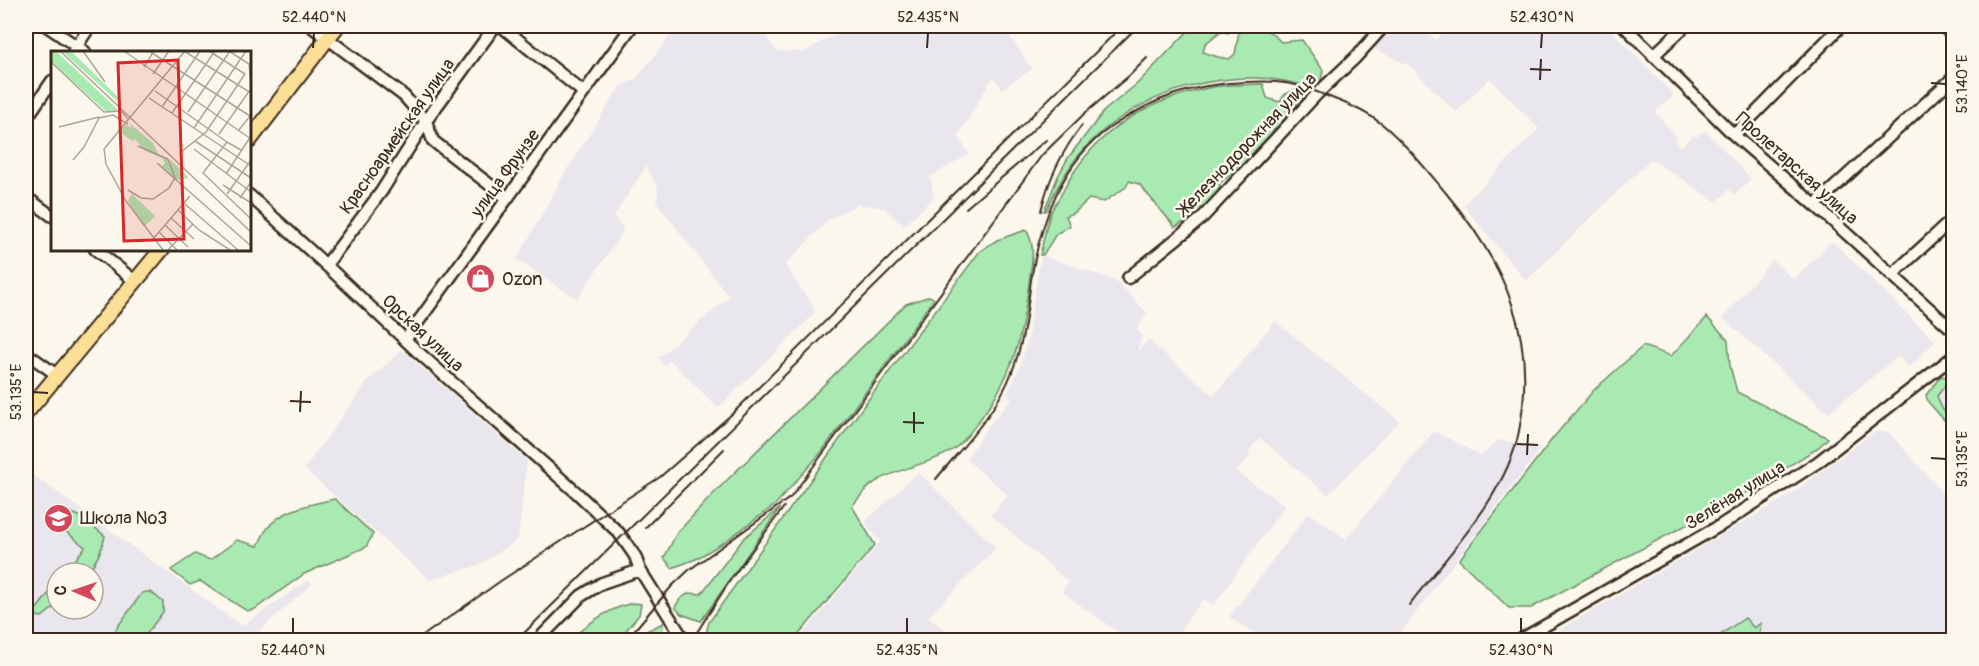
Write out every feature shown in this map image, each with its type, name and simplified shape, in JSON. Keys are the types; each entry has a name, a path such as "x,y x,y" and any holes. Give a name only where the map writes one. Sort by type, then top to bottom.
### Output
{"main road":[{"path":"250,140 337,26"},
{"path":"26,413 161,250"}],"street":[{"path":"47,26 78,50 90,26"},
{"path":"311,26 404,96 426,121 432,141 507,198"},
{"name":"Красноармейская улица","path":"327,265 381,192 426,121 495,26"},
{"path":"501,26 583,92"},
{"name":"улица Фрунзе","path":"405,340 632,26"},
{"name":"Железнодорожная улица","path":"1128,278 1201,219 1384,26"},
{"name":"Пролетарская улица","path":"1624,26 1734,135 1953,330"},
{"path":"1653,56 1685,26"},
{"path":"1734,135 1841,26"},
{"path":"1943,26 1953,37"},
{"path":"1815,205 1953,76"},
{"path":"26,119 51,82"},
{"name":"Орская улица","path":"250,196 327,265 405,340 577,493 622,537 635,556 640,570"},
{"path":"26,197 51,215"},
{"path":"1892,275 1953,218"},
{"path":"96,250 136,282"},
{"path":"26,353 57,375"},
{"name":"Зелёная улица","path":"1520,640 1720,525 1818,462 1953,356"},
{"path":"538,640 581,596 602,583 640,570 684,640"}],"shaded area":[{"path":"678,26 759,26 776,51 804,52 850,26 1003,26 1032,69 1002,89 993,77 958,136 969,154 930,177 934,197 904,226 884,208 858,204 828,220 785,265 814,308 813,315 718,408 670,360 664,365 658,358 729,297 656,201 657,186 646,166 614,216 624,230 577,299 517,260 566,171 621,85 635,80"},
{"path":"1395,26 1423,26 1436,40 1449,26 1607,26 1674,95 1655,112 1677,137 1674,140 1680,147 1694,135 1697,137 1705,130 1751,179 1735,195 1729,189 1717,202 1651,159 1526,281 1463,205 1539,129 1490,78 1456,112 1410,66 1373,48"},
{"path":"1830,243 1834,243 1935,341 1909,368 1898,356 1828,413 1723,318 1772,260 1794,280"},
{"path":"1044,256 1118,282 1147,313 1137,329 1142,335 1137,352 1148,340 1214,396 1275,321 1399,421 1328,495 1260,438 1249,451 1251,454 1236,472 1285,505 1214,605 1203,599 1173,640 1129,640 1062,592 1068,582 991,515 1008,495 966,459 989,425 1012,399 1007,394 1021,364 1028,337 1040,260"},
{"path":"402,350 527,461 518,540 479,565 430,580 304,469 369,380"},
{"path":"1953,377 1953,416 1947,414 1940,405 1937,395"},
{"path":"1434,431 1481,456 1499,440 1542,447 1395,640 1265,640 1229,617 1309,513 1346,539"},
{"path":"1874,432 1889,432 1953,505 1953,640 1542,640 1790,495"},
{"name":"Школа №3","path":"26,470 242,626 308,580 312,584 249,640 42,640 26,628"},
{"path":"918,472 996,548 928,617 961,640 798,640 880,542 865,522"}],"green space":[{"path":"1193,26 1227,26 1232,29 1228,33 1221,31 1205,44 1203,52 1229,59 1235,54 1239,31 1250,26 1262,28 1281,42 1302,40 1323,70 1321,80 1314,89 1285,81 1255,78 1224,80 1193,86 1134,109 1109,126 1080,153 1044,211 1068,158 1104,111 1138,83"},
{"path":"1263,84 1267,98 1280,102 1284,95 1296,89 1307,93 1255,156 1220,183 1219,194 1198,215 1175,227 1139,184 1129,181 1126,187 1104,202 1089,199 1075,212 1066,216 1070,226 1056,234 1043,255 1040,255 1051,212 1074,171 1088,154 1119,125 1177,96 1214,87"},
{"path":"1026,230 1031,242 1032,256 1019,339 1000,389 970,433 958,446 936,459 893,473 871,485 852,506 875,545 794,640 704,640 709,622 865,404 980,251 997,240"},
{"path":"930,296 934,299 820,454 775,505 724,542 696,559 672,568 664,558 677,533 716,491 906,304"},
{"path":"1707,317 1728,340 1730,366 1737,392 1828,438 1819,447 1748,492 1531,608 1509,608 1459,560 1553,438 1594,390 1643,346 1671,356"},
{"path":"1941,376 1951,378 1937,396 1944,411 1953,417 1953,430 1928,402 1926,395"},
{"path":"335,499 373,534 366,547 304,574 255,609 247,611 200,581 190,585 171,570 195,554 210,560 237,540 258,546 267,529 280,517 298,508"},
{"path":"780,508 701,621 681,614 675,607 680,599 689,593 701,594 744,538"},
{"path":"63,510 82,517 105,536 95,561 74,561 85,547 49,518 51,514"},
{"path":"151,592 163,602 163,612 142,640 116,640 114,634 116,629 142,593"},
{"path":"45,598 45,615 42,617 36,616 35,611"},
{"path":"633,603 641,604 639,615 618,640 570,640 599,617 616,608"},
{"path":"1745,618 1754,628 1761,623 1760,632 1753,640 1713,640"},
{"path":"663,623 662,640 635,640 642,633"}],"railway":[{"path":"417,640 502,580 660,477 732,414 1122,26"},
{"path":"517,640 1138,26"},
{"path":"626,640 672,586 689,570 791,497 1042,155 1147,58"},
{"path":"936,479 988,415 1006,387 1019,349 1040,237 1056,195 1079,157 1111,127 1143,108 1175,94 1227,83 1277,82 1296,85 1345,103 1371,116 1416,157 1467,220 1485,247 1512,303 1520,333 1524,364 1524,397 1519,431 1512,455 1502,478 1474,523 1409,605"},
{"path":"1041,211 1057,166 1082,125"},
{"path":"966,208 1046,140"},
{"path":"645,528 724,449"},
{"path":"692,640 731,579 784,507"}],"place":[{"name":"Ozon","path":"481,279"},
{"name":"Школа №3","path":"59,518"}]}
